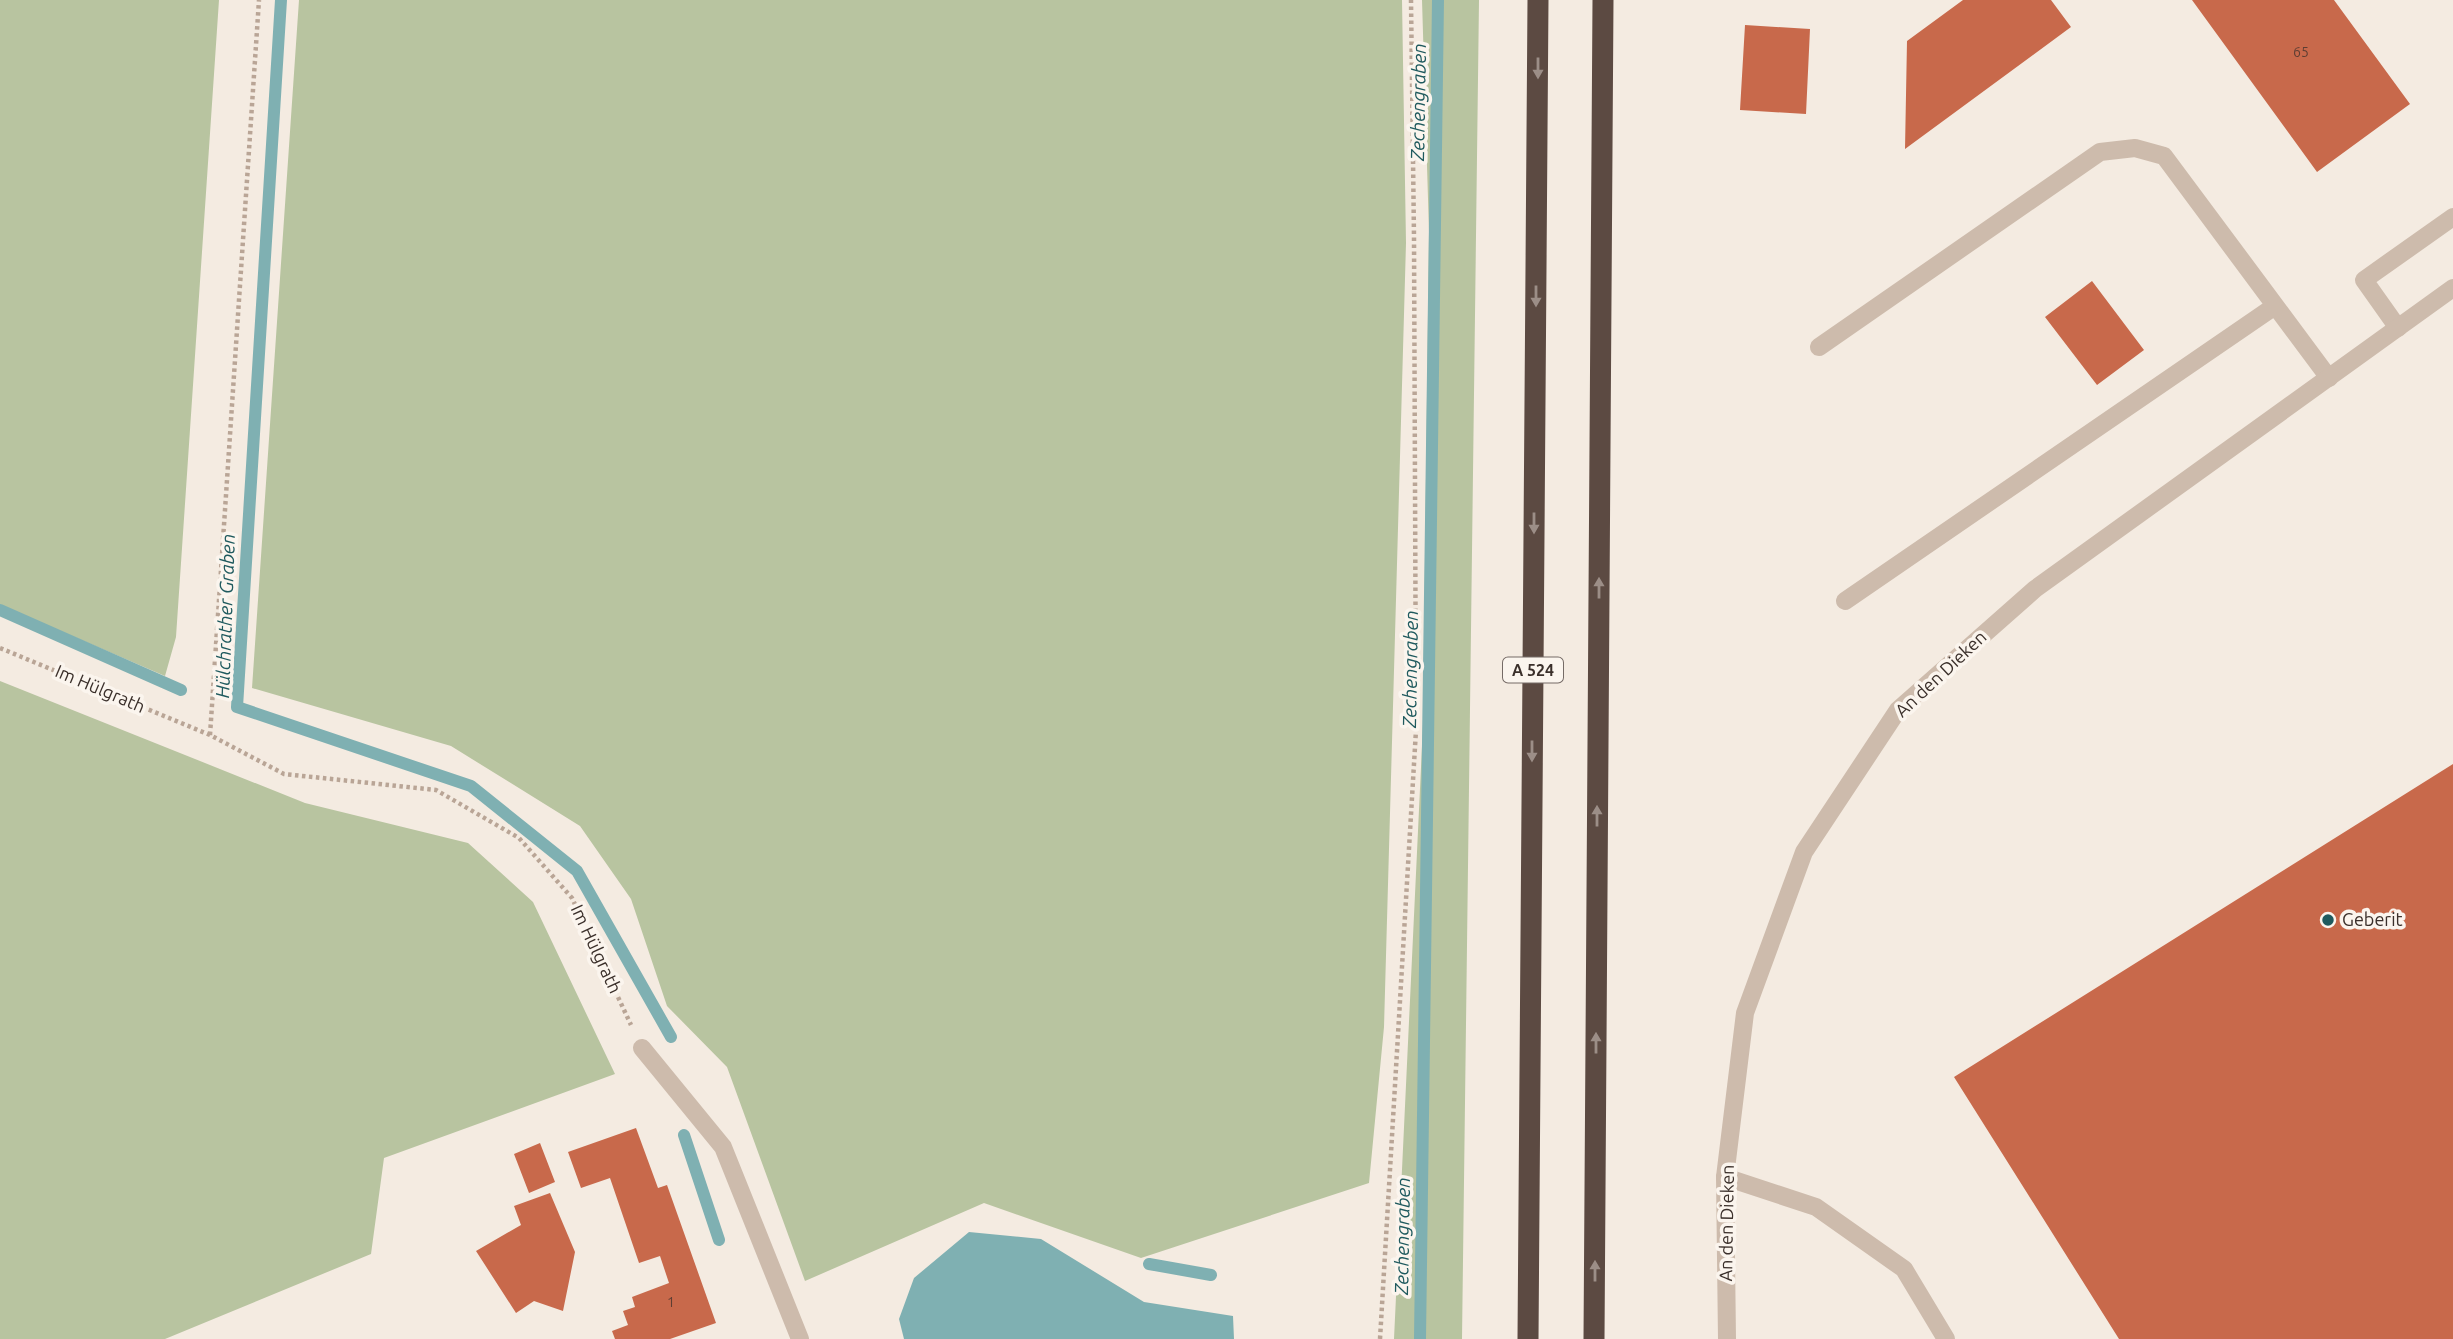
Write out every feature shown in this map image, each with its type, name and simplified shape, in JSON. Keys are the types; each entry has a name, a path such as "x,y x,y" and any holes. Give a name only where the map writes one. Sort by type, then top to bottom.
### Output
{"highway":[{"name":"A 524","path":"1528,1339 1538,0"},
{"path":"1594,1339 1603,0"}],"street":[{"path":"1819,347 2100,152 2135,148 2164,156 2329,378"},
{"path":"2398,328 2364,280 2453,217"},
{"name":"An den Dieken","path":"1727,1339 1725,1177 1745,1013 1804,852 1898,710 2035,589 2453,288"},
{"path":"1845,601 2275,306"},
{"path":"642,1048 723,1147 800,1339"},
{"path":"1725,1177 1816,1207 1904,1269 1946,1339"}],"path":[{"path":"210,735 259,0"},
{"path":"1381,1339 1416,730 1415,237 1411,0"},
{"name":"Im Hülgrath","path":"0,648 210,735 285,774 436,790 519,838 572,898 642,1048"}],"green space":[{"path":"0,0 219,0 176,637 165,676 0,605"},
{"path":"299,0 1402,0 1406,243 1384,1027 1369,1183 1141,1258 984,1203 805,1281 727,1067 667,1006 631,899 580,826 451,746 252,688"},
{"path":"1422,0 1479,0 1462,1339 1394,1339 1423,725 1429,232"},
{"path":"0,681 305,803 468,843 533,902 615,1074 384,1158 371,1254 165,1339 0,1339"}],"water":[{"path":"969,1232 1041,1239 1144,1302 1233,1316 1234,1339 904,1339 899,1319 914,1278"}],"building":[{"path":"1963,0 2051,0 2071,27 1905,149 1907,41"},
{"path":"2192,0 2334,0 2410,104 2317,172"},
{"path":"1745,25 1810,29 1806,114 1740,110"},
{"path":"2092,281 2144,350 2097,385 2045,317"},
{"name":"Geberit","path":"2453,764 2453,1339 2119,1339 1954,1077"},
{"path":"636,1128 658,1188 667,1185 716,1323 670,1339 615,1339 612,1331 628,1325 623,1311 635,1307 632,1297 669,1283 660,1256 639,1263 610,1178 581,1188 568,1152"},
{"path":"540,1143 555,1182 529,1193 514,1154"},
{"path":"550,1193 575,1252 563,1311 534,1301 516,1313 476,1251 521,1225 514,1206"}],"waterway":[{"name":"Hülchrather Graben","path":"281,0 237,707 471,786 577,871 671,1037"},
{"name":"Zechengraben","path":"1420,1339 1438,0"},
{"path":"0,610 181,690"},
{"name":"Hülchrather Graben","path":"684,1135 719,1240"},
{"path":"1149,1264 1211,1275"}],"place":[{"name":"Geberit","path":"2328,920"}]}
